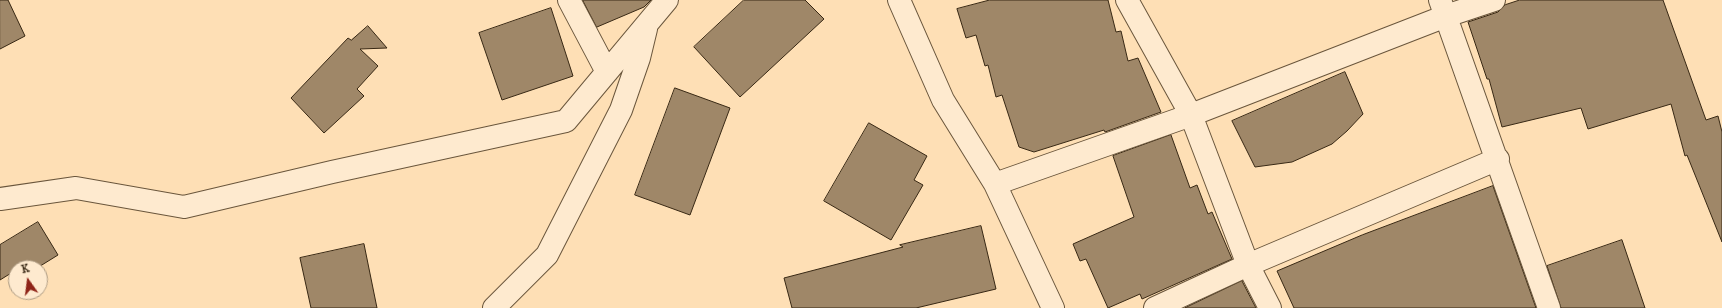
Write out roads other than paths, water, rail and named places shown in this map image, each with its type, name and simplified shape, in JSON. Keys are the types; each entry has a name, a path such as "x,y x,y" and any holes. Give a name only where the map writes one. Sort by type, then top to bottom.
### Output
{"street":[{"path":"569,0 607,72"},
{"path":"0,199 76,188 184,207 332,172 566,121 667,0"},
{"path":"899,0 943,100 995,184 1053,308"},
{"path":"1127,0 1191,115 1248,265 1270,308"},
{"path":"995,184 1191,115 1443,8 1494,0"},
{"path":"1443,8 1446,22 1498,159 1549,308"},
{"path":"494,308 547,255 621,110 639,58 647,24"},
{"path":"1154,308 1248,265 1498,159"}]}
